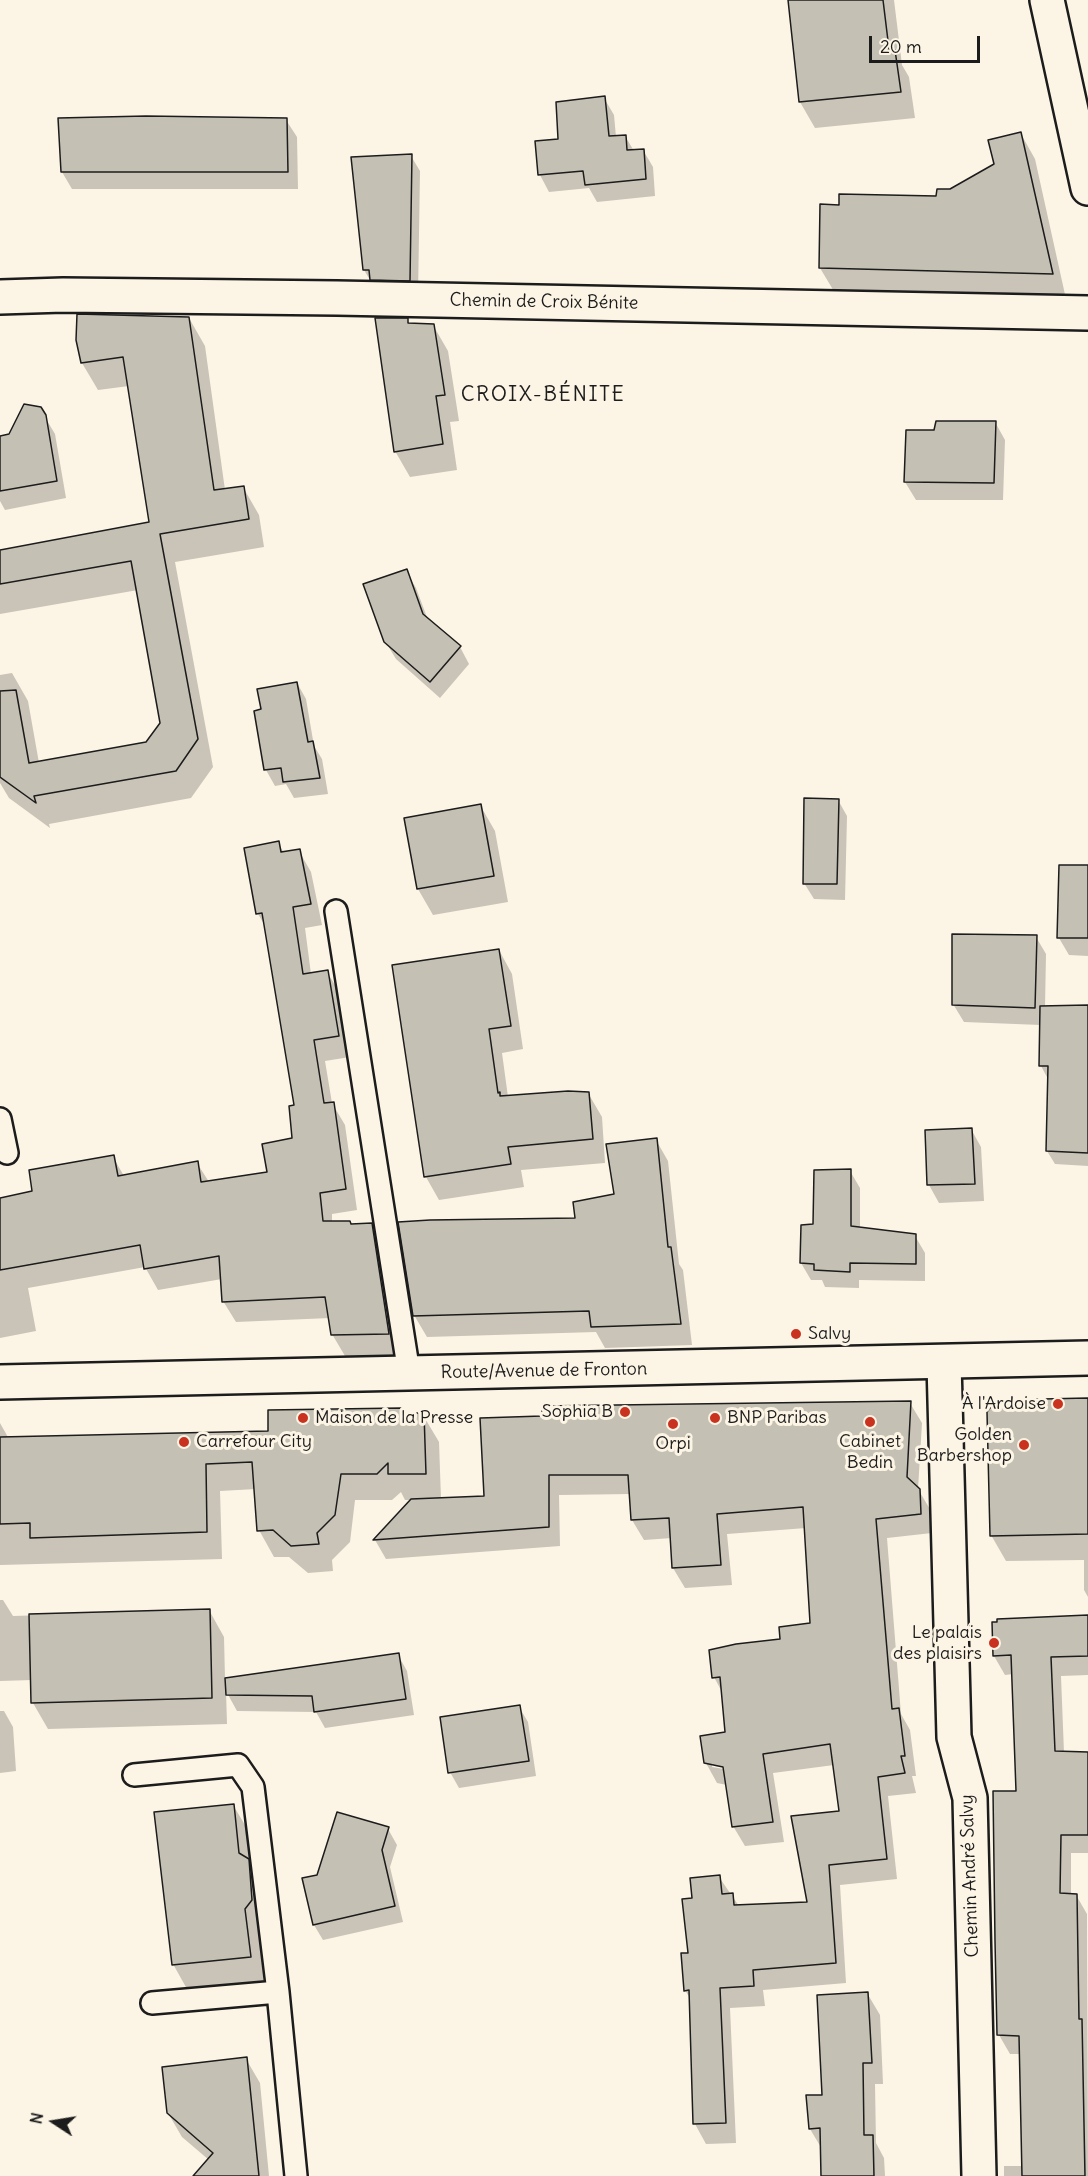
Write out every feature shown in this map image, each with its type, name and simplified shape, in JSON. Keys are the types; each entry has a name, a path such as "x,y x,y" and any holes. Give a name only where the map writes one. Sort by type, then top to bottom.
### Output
{"street":[{"path":"1047,0 1088,188"},
{"name":"Chemin de Croix Bénite","path":"0,297 63,295 337,298 1088,313"},
{"name":"Route/Avenue de Fronton","path":"0,1382 944,1363 1088,1358"},
{"name":"Chemin André Salvy","path":"944,1363 954,1737 970,1798 979,2176"}],"lane":[{"path":"336,911 409,1373"},
{"path":"0,1119 7,1153"},
{"path":"134,1775 238,1765 253,1787 278,1992 296,2176"},
{"path":"152,2003 278,1992"}],"building":[{"path":"788,0 883,0 889,49 895,50 901,92 799,102"},
{"path":"605,96 609,136 626,135 627,150 644,149 646,179 585,185 583,171 538,175 535,141 558,139 556,102"},
{"path":"146,116 287,118 288,172 61,172 58,118"},
{"path":"1021,132 1053,274 819,268 820,204 839,205 839,194 936,196 937,189 950,189 994,164 988,140"},
{"path":"412,154 410,281 370,280 369,270 363,270 351,157"},
{"path":"77,314 189,317 214,490 244,486 249,519 160,534 198,739 176,771 34,796 36,803 0,777 0,691 16,690 29,763 146,742 160,723 131,561 0,584 0,550 149,522 123,357 81,363 76,340"},
{"path":"375,318 408,318 408,323 434,324 445,395 436,396 443,444 394,452"},
{"path":"24,404 41,407 46,415 57,481 0,491 0,436 9,434"},
{"path":"936,421 996,421 994,483 904,482 906,430 934,430"},
{"path":"407,569 423,614 461,646 430,682 384,642 363,584"},
{"path":"297,682 308,742 313,741 320,778 283,782 281,768 264,770 254,711 261,709 257,689"},
{"path":"804,798 839,799 837,884 803,884"},
{"path":"481,804 494,876 417,889 404,818"},
{"path":"279,841 281,852 300,849 311,904 293,907 303,974 328,970 339,1036 314,1040 324,1103 334,1102 346,1189 320,1193 323,1221 350,1221 351,1224 372,1223 389,1334 331,1335 325,1297 222,1302 219,1256 144,1269 140,1245 0,1270 0,1198 32,1191 29,1170 114,1155 118,1176 198,1161 201,1182 267,1172 262,1144 292,1138 289,1106 294,1105 262,913 256,914 244,848"},
{"path":"1059,865 1088,865 1088,938 1057,938"},
{"path":"952,934 1037,935 1035,1008 952,1005"},
{"path":"499,949 511,1026 489,1029 498,1093 500,1092 500,1096 568,1091 589,1092 593,1139 508,1147 511,1164 424,1177 392,965"},
{"path":"1088,1005 1088,1153 1046,1151 1048,1066 1039,1066 1040,1006"},
{"path":"972,1128 975,1184 927,1185 925,1130"},
{"path":"657,1138 668,1247 671,1247 681,1324 591,1327 589,1311 413,1316 398,1222 575,1218 573,1202 614,1194 606,1144"},
{"path":"851,1169 851,1226 916,1234 916,1264 850,1263 850,1272 814,1270 814,1264 800,1263 801,1225 813,1224 814,1170"},
{"path":"1088,1398 1088,1534 990,1536 987,1412 996,1400"},
{"path":"911,1401 907,1477 920,1489 921,1514 876,1519 892,1709 899,1708 905,1756 901,1756 905,1773 878,1777 887,1859 829,1865 836,1963 753,1970 754,1986 720,1988 726,2123 693,2124 689,1990 684,1991 681,1953 688,1953 682,1899 692,1898 690,1878 720,1875 722,1894 733,1893 734,1905 807,1902 791,1816 839,1811 830,1744 763,1754 773,1822 732,1827 723,1767 704,1763 700,1736 725,1732 720,1677 712,1678 709,1650 780,1639 779,1627 810,1623 803,1507 717,1514 721,1565 672,1568 669,1518 631,1520 628,1475 549,1475 549,1527 373,1540 411,1499 484,1496 480,1418 542,1416 542,1406"},
{"path":"401,1408 401,1413 424,1413 426,1474 388,1474 388,1463 377,1474 341,1474 335,1515 317,1533 319,1544 291,1546 273,1530 257,1531 252,1462 206,1464 207,1532 30,1538 30,1523 0,1524 0,1437 268,1431 268,1410"},
{"path":"210,1609 212,1698 31,1703 29,1614"},
{"path":"1088,1615 1088,1656 1051,1657 1055,1751 1088,1752 1088,1835 1061,1835 1060,1893 1077,1894 1085,2176 1022,2176 1019,2036 997,2035 993,1791 1016,1791 1011,1655 993,1656 992,1622 997,1622 997,1619"},
{"path":"399,1653 406,1699 314,1712 312,1696 226,1695 225,1678"},
{"path":"520,1705 529,1761 448,1773 440,1717"},
{"path":"234,1804 239,1853 249,1859 252,1900 245,1909 251,1957 172,1965 154,1812"},
{"path":"337,1812 389,1827 382,1850 395,1906 313,1925 302,1878 317,1875"},
{"path":"868,1992 872,2063 863,2063 864,2135 873,2135 874,2176 821,2176 820,2128 809,2129 806,2095 822,2095 817,1995"},
{"path":"247,2057 259,2176 193,2176 213,2153 167,2113 162,2067"}],"place":[{"name":"Salvy","path":"796,1334"},
{"name":"À l'Ardoise","path":"1058,1404"},
{"name":"Sophia B","path":"625,1412"},
{"name":"Maison de la Presse","path":"303,1418"},
{"name":"BNP Paribas","path":"715,1418"},
{"name":"Cabinet Bedin","path":"870,1422"},
{"name":"Orpi","path":"673,1424"},
{"name":"Carrefour City","path":"184,1442"},
{"name":"Golden Barbershop","path":"1024,1445"},
{"name":"Le palais des plaisirs","path":"994,1643"}],"district":[{"name":"CROIX-BÉNITE","path":"543,395"}]}
